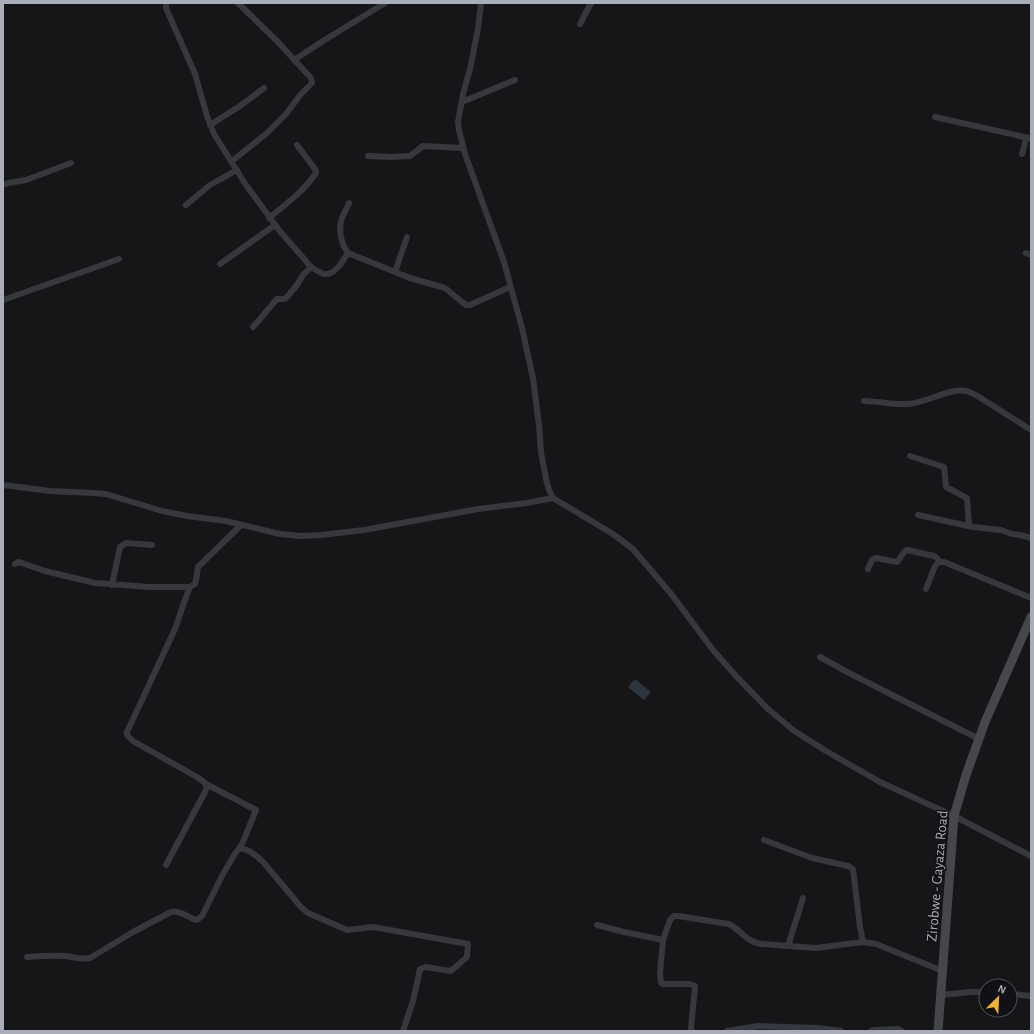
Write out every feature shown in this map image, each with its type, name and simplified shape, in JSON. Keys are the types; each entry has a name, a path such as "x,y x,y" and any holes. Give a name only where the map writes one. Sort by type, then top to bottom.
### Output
{"street":[{"path":"166,3 166,8 195,74 207,116 214,134 246,185 275,225 311,267 323,274 333,272 348,253"},
{"path":"232,162 267,133 286,114 301,94 312,83 311,78 277,41 238,3"},
{"path":"294,60 376,6 385,3"},
{"path":"481,3 478,29 458,122 459,130 463,148 504,262 528,355 533,378 541,452 546,479 553,498 613,534 632,550 672,594 713,650 736,676 768,709 793,730 880,782 954,816 1031,856"},
{"path":"580,24 591,3"},
{"path":"462,102 515,80"},
{"path":"210,125 240,106 264,88"},
{"path":"935,117 1030,138"},
{"path":"1022,154 1026,139 1030,138"},
{"path":"270,218 308,183 316,173 315,169 297,145"},
{"path":"368,156 410,156 423,146 463,148"},
{"path":"3,185 26,180 71,163"},
{"path":"186,205 210,185 237,170"},
{"path":"349,203 342,218 341,224 343,244 348,253 410,278 445,288 466,305 470,305 510,287"},
{"path":"220,264 275,225"},
{"path":"395,272 407,237"},
{"path":"3,300 119,260"},
{"path":"252,327 277,299 287,297 303,275 311,267"},
{"path":"864,401 908,404 921,402 929,398 959,391 967,392 976,395 1031,430"},
{"path":"910,456 944,466 946,487 966,498 969,526"},
{"path":"3,485 50,492 106,494 162,511 187,516 215,519 280,534 301,536 364,530 478,509 553,498"},
{"path":"918,515 969,526 1001,530 1031,538"},
{"path":"15,564 18,562 22,563 45,571 95,584 149,587 190,587 195,584 198,566 241,525"},
{"path":"112,585 120,547 126,543 152,545"},
{"path":"868,569 872,560 876,558 897,562 900,560 904,551 907,550 934,556 939,562"},
{"path":"926,589 935,566 939,562"},
{"path":"939,562 944,562 1031,598"},
{"path":"27,957 65,956 80,959 90,958 133,932 171,912 177,912 197,920 202,916 223,874 243,842 256,810 206,784 197,777 133,741 127,735 129,726 175,630 190,587"},
{"name":"Zirobwe - Gayaza Road","path":"938,1031 954,816 966,775 979,739 1031,617"},
{"path":"820,657 979,739"},
{"path":"166,865 207,788 206,784"},
{"path":"764,840 812,858 848,866 853,869 863,942"},
{"path":"238,849 245,849 261,860 305,910 347,930 372,927 468,944 467,957 451,971 426,967 420,969 413,1001 403,1031"},
{"path":"788,946 803,898"},
{"path":"692,1031 691,1028 695,987 690,984 664,984 661,982 660,974 663,940 670,920 674,916 730,924 736,927 753,943 816,948 863,942 876,944 943,971"},
{"path":"597,925 663,940"},
{"path":"941,995 978,992"},
{"path":"1018,995 1031,996"},
{"path":"727,1031 758,1028 818,1028 841,1031"},
{"path":"871,1031 898,1029 902,1031"}],"shaded area":[{"path":"635,679 651,692 644,700 628,687"}]}
